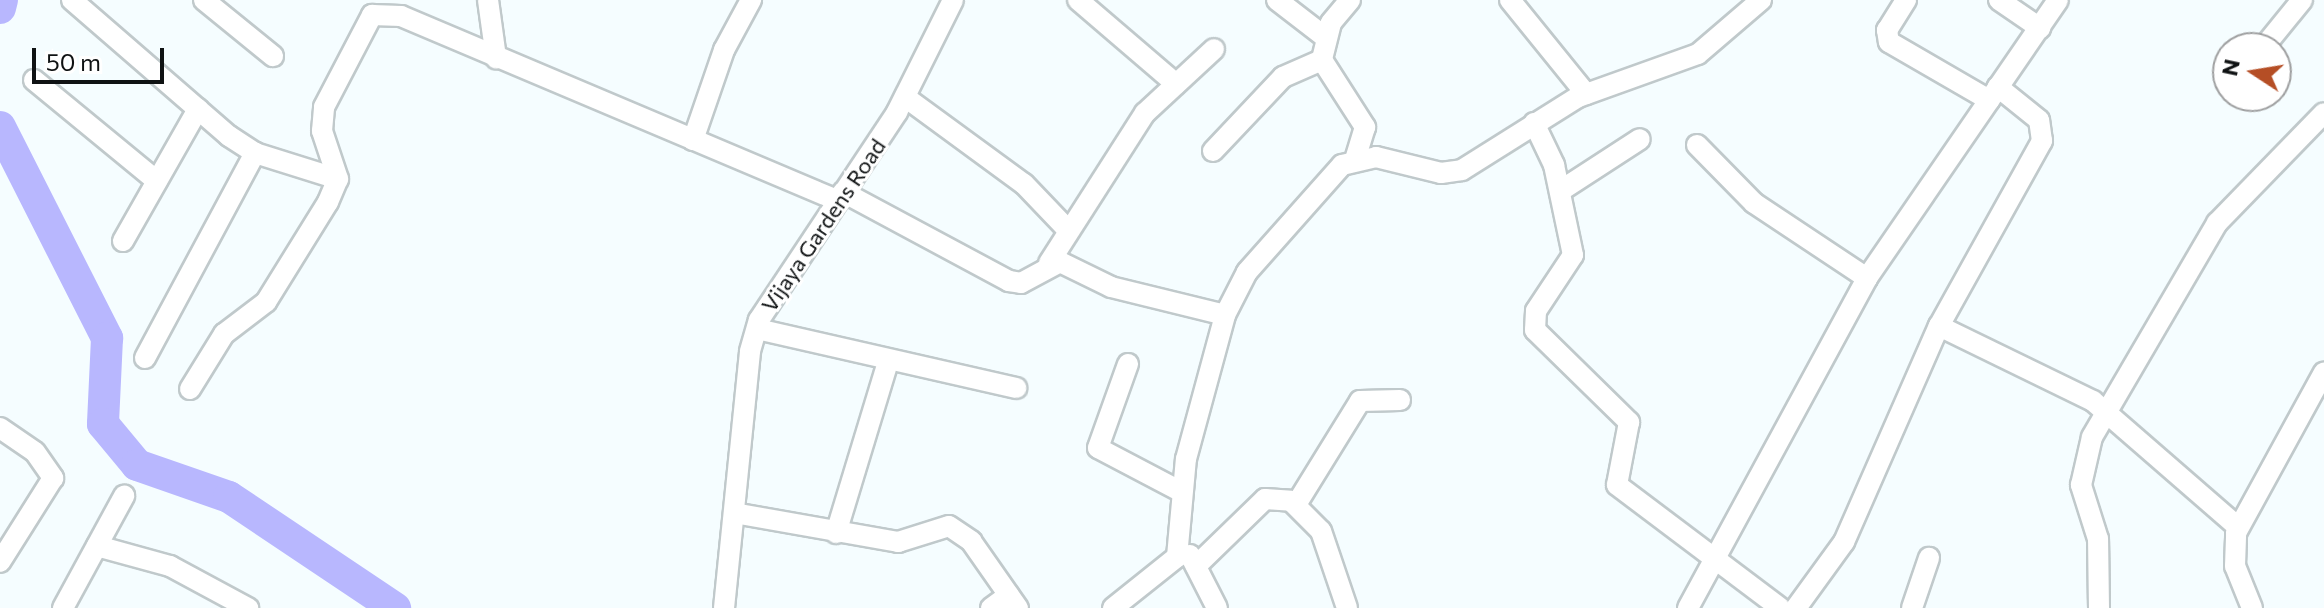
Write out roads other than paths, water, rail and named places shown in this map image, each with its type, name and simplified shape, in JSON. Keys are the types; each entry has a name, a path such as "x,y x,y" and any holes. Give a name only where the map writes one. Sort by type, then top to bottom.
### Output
{"street":[{"path":"72,0 198,109 255,153 338,179"},
{"path":"204,0 273,56"},
{"path":"488,0 496,58"},
{"path":"693,140 724,50 751,0"},
{"name":"Vijaya Gardens Road","path":"724,608 757,329 905,97 953,0"},
{"path":"1078,0 1176,84"},
{"path":"1277,0 1325,37"},
{"path":"1113,608 1177,557 1181,541 1180,491 1225,315 1247,272 1283,229 1356,157 1365,127 1322,60 1325,37 1350,0"},
{"path":"1510,0 1586,94"},
{"path":"1356,157 1441,173 1462,170 1534,123 1586,94 1698,54 1761,0"},
{"path":"1796,608 1844,542 1939,326 2042,141 2039,120 1994,93 1889,42 1887,30 1906,0"},
{"path":"1999,0 2040,28"},
{"path":"1688,608 1867,278 2058,0"},
{"path":"2276,32 2302,0"},
{"path":"190,389 224,334 266,302 338,179 322,131 324,107 372,15 401,16 693,140 840,196 1009,281 1030,279 1049,263 1120,146 1176,84 1214,49"},
{"path":"1213,151 1283,77 1322,60"},
{"path":"34,80 157,181"},
{"path":"905,97 1024,184 1068,230"},
{"path":"123,241 198,109"},
{"path":"2099,608 2098,539 2081,485 2086,451 2217,223 2324,113"},
{"path":"1534,123 1560,191 1571,265 1536,311 1535,330 1629,422 1617,485 1714,564 1780,608"},
{"path":"1560,191 1640,139"},
{"path":"1697,145 1776,221 1867,278"},
{"path":"145,358 255,153"},
{"path":"1049,263 1225,315"},
{"path":"1939,326 2109,413 2238,527"},
{"path":"757,329 888,362 1016,388"},
{"path":"836,533 888,362"},
{"path":"1128,364 1098,448 1180,491"},
{"path":"2252,608 2235,566 2238,527 2324,372"},
{"path":"1297,503 1360,401 1400,400"},
{"path":"0,428 35,452 53,478 0,562"},
{"path":"63,608 124,496"},
{"path":"1196,566 1265,499 1297,503 1321,531 1347,608"},
{"path":"734,513 898,542 949,526 971,541 1013,602 991,608"},
{"path":"1181,541 1217,608"},
{"path":"97,546 170,566 248,608"},
{"path":"1912,608 1929,558"}],"waterway":[{"path":"0,8 2,0"},
{"path":"0,127 107,338 103,424 137,465 229,497 395,608"}]}
